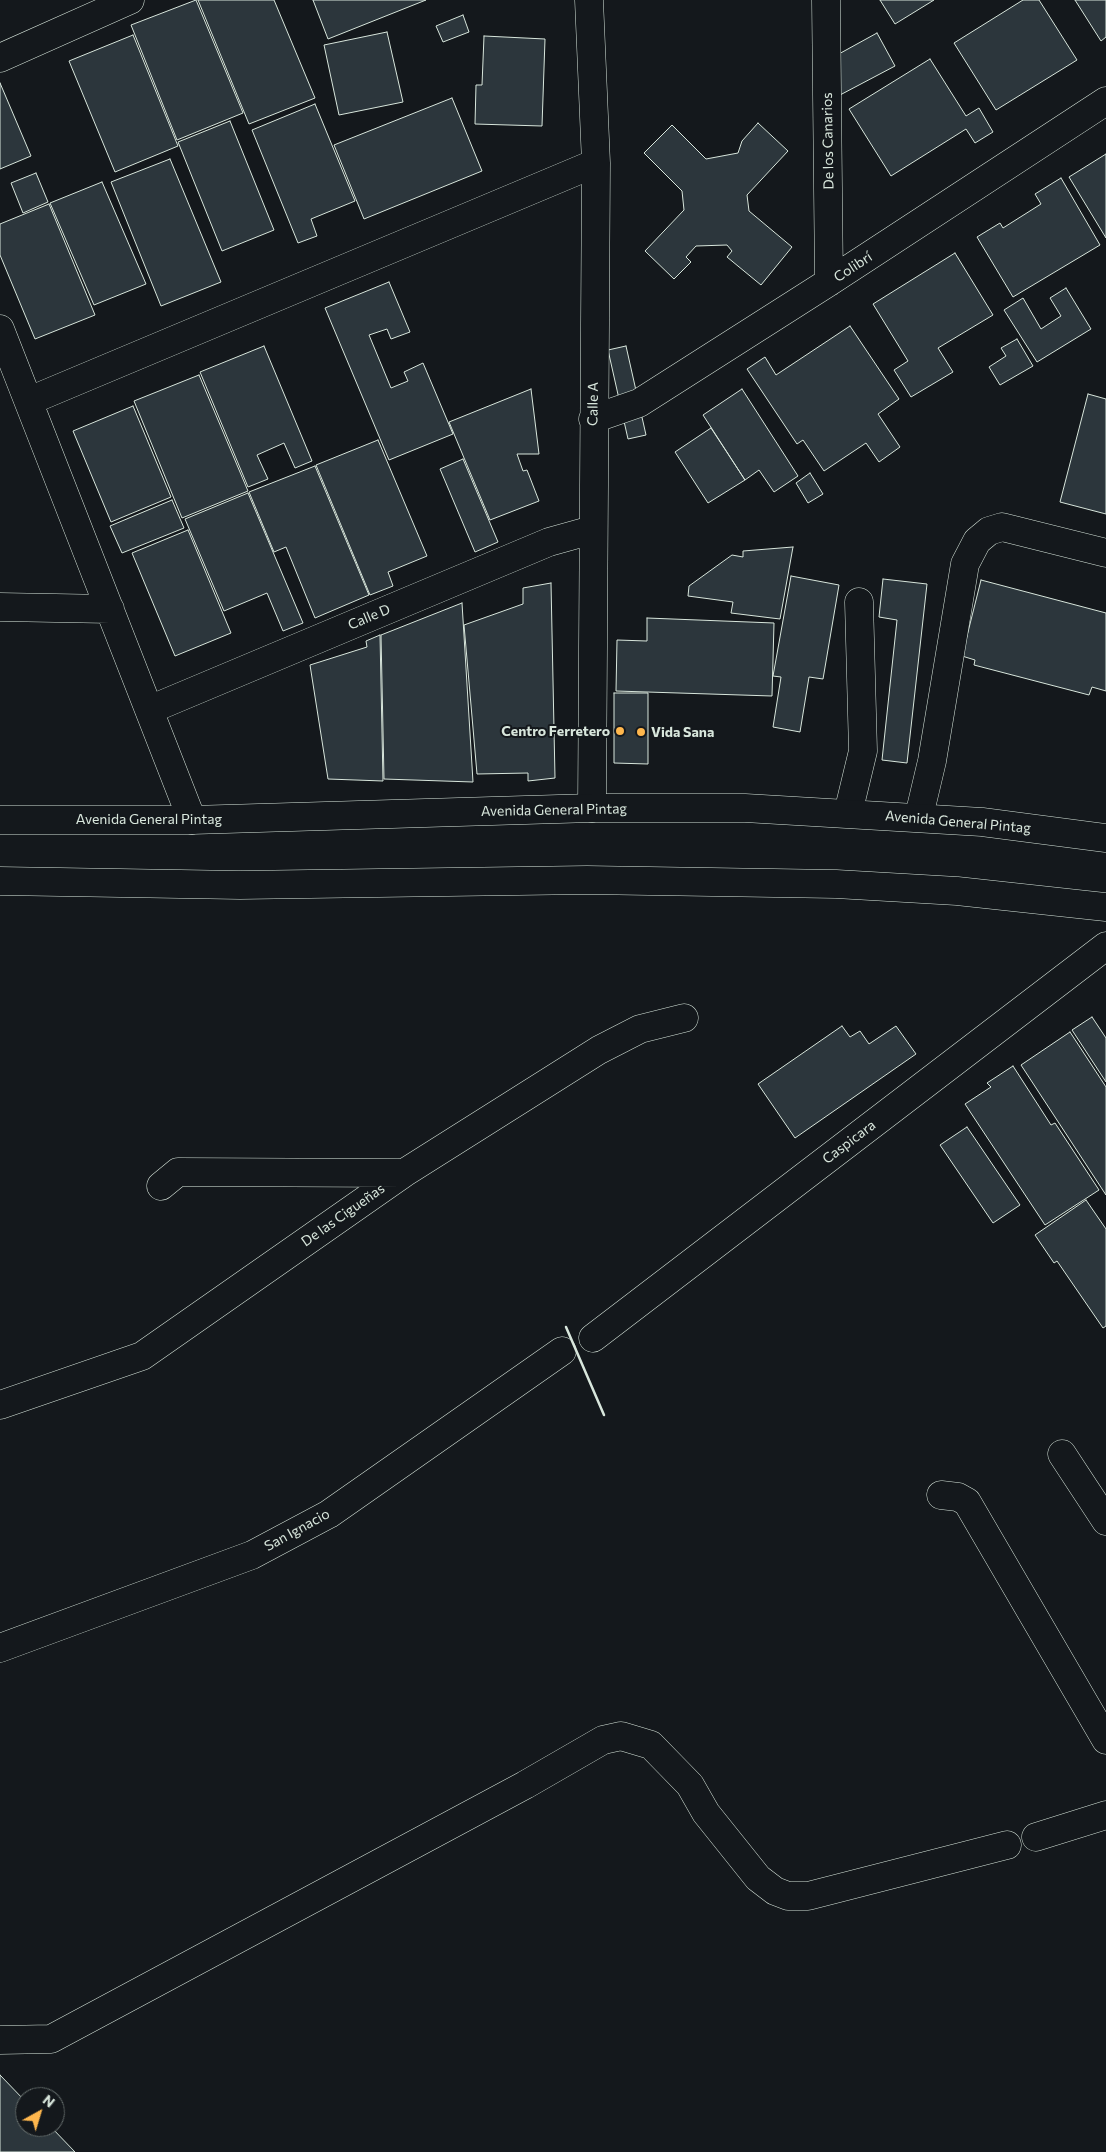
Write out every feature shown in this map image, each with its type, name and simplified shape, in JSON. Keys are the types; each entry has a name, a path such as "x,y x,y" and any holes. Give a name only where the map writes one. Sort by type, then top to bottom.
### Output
{"main road":[{"path":"0,58 130,0"},
{"name":"Calle A","path":"589,0 596,163 592,530 592,808"},
{"name":"De los Canarios","path":"826,0 829,282"},
{"name":"Colibrí","path":"593,420 639,403 829,282 1106,101"},
{"path":"30,401 596,163"},
{"path":"0,329 30,401 192,820"},
{"path":"919,816 932,761 964,564 977,541 989,531 1002,527 1106,553"},
{"name":"Calle D","path":"149,710 549,542 592,530"},
{"path":"848,813 863,751 859,602"},
{"path":"0,607 110,608"},
{"name":"Avenida General Pintag","path":"0,820 192,820 592,808 745,808 919,816 1106,838"},
{"path":"0,881 240,885 587,880 836,884 957,891 1106,907"},
{"name":"Caspicara","path":"593,1338 1106,946"},
{"name":"De las Cigueñas","path":"0,1405 142,1356 404,1173 599,1050 640,1029 684,1018"},
{"path":"161,1186 178,1172 404,1173"},
{"name":"San Ignacio","path":"0,1648 261,1550 329,1514 562,1351"},
{"path":"1062,1454 1106,1521"},
{"path":"941,1495 958,1497 967,1502 1106,1740"},
{"path":"0,2040 51,2039 117,2006 525,1785 603,1740 621,1736 651,1745 690,1785 706,1813 758,1878 775,1891 788,1896 808,1896 1007,1845"},
{"path":"1036,1838 1106,1815"}],"building":[{"path":"196,0 243,113 177,140 131,25"},
{"path":"198,0 274,0 315,98 249,124"},
{"path":"313,0 426,0 328,39"},
{"path":"880,0 934,0 895,24"},
{"path":"1023,0 1039,0 1077,60 996,110 954,43"},
{"path":"1075,0 1106,0 1106,37 1101,41"},
{"path":"463,15 469,32 443,42 436,26"},
{"path":"387,32 403,102 339,115 324,45"},
{"path":"877,33 895,66 840,95 837,55"},
{"path":"133,35 178,146 115,172 69,61"},
{"path":"484,36 545,39 542,126 475,124 476,85 482,85"},
{"path":"930,59 966,116 979,108 993,132 975,143 966,129 891,176 849,109"},
{"path":"0,83 31,156 0,169"},
{"path":"452,98 482,171 364,219 334,145"},
{"path":"315,104 355,201 311,219 317,236 298,243 252,130"},
{"path":"230,121 274,230 222,251 178,142"},
{"path":"758,123 788,151 747,195 749,211 792,247 761,285 727,257 732,251 727,245 696,246 686,257 691,262 674,279 645,251 684,210 682,191 644,153 672,125 706,159 738,153 742,141"},
{"path":"1106,154 1106,238 1069,177"},
{"path":"170,159 221,282 161,306 111,182"},
{"path":"36,173 48,202 23,213 11,183"},
{"path":"1061,178 1100,245 1013,297 977,237 1000,223 1003,228 1041,204 1035,194"},
{"path":"102,182 146,284 94,305 50,203"},
{"path":"49,204 95,315 35,339 0,255 0,224"},
{"path":"955,253 993,315 938,348 953,372 911,397 894,370 908,361 873,304"},
{"path":"389,282 410,332 391,339 387,329 369,335 391,388 408,381 404,372 423,363 453,434 389,460 325,308"},
{"path":"1066,288 1091,329 1037,362 1004,310 1023,298 1041,329 1061,316 1050,298"},
{"path":"850,326 899,399 878,414 900,447 879,462 866,443 824,471 803,440 797,444 747,369 765,357 776,375"},
{"path":"1017,339 1033,366 1000,385 989,367 1006,356 1001,348"},
{"path":"264,346 312,461 295,468 284,443 257,455 268,479 248,487 200,372"},
{"path":"626,346 646,435 628,439 608,350"},
{"path":"199,375 248,491 182,518 134,401"},
{"path":"531,389 539,454 517,454 523,471 527,470 539,501 490,520 449,422"},
{"path":"742,389 798,476 774,492 759,470 745,480 703,415"},
{"path":"1088,394 1106,399 1106,514 1060,502"},
{"path":"133,406 171,497 111,522 73,431"},
{"path":"711,428 745,480 708,503 675,452"},
{"path":"378,440 427,556 388,572 393,586 370,595 316,465"},
{"path":"463,459 498,542 475,552 440,469"},
{"path":"315,466 369,595 315,618 286,547 274,552 249,492"},
{"path":"810,473 823,494 808,503 796,483"},
{"path":"248,493 303,623 283,631 267,593 224,611 185,519"},
{"path":"172,500 184,528 122,553 110,526"},
{"path":"188,530 231,633 175,656 132,553"},
{"path":"793,547 780,619 731,613 733,602 688,596 689,586 732,555 743,557 743,551"},
{"path":"791,576 839,585 823,679 809,677 800,732 773,727 781,677 773,676"},
{"path":"883,579 927,584 907,763 882,760 897,620 879,617"},
{"path":"981,580 1106,613 1106,691 1092,687 1089,695 974,665 975,660 962,656"},
{"path":"551,583 555,778 528,781 528,773 477,774 464,625 523,604 523,588"},
{"path":"462,603 473,782 384,779 381,635"},
{"path":"647,618 774,623 772,696 616,691 617,640 647,641"},
{"path":"380,635 383,781 328,779 310,665 367,647 366,641"},
{"path":"614,693 648,693 648,764 614,763"},
{"path":"1092,1017 1106,1038 1106,1082 1072,1030"},
{"path":"842,1026 850,1037 860,1031 869,1044 896,1026 916,1054 795,1138 758,1084"},
{"path":"1070,1032 1106,1087 1106,1195 1021,1065"},
{"path":"1013,1066 1051,1125 1055,1123 1099,1190 1045,1225 965,1104 991,1087 987,1083"},
{"path":"967,1127 1020,1205 993,1223 940,1145"},
{"path":"1086,1200 1106,1229 1106,1326 1103,1328 1057,1261 1054,1263 1035,1235"},
{"path":"0,2075 15,2091 15,2137 61,2137 75,2152 0,2152"}],"wall":[{"path":"566,1327 604,1415"}],"place":[{"name":"Centro Ferretero","path":"620,731"},
{"name":"Vida Sana","path":"641,732"}]}
